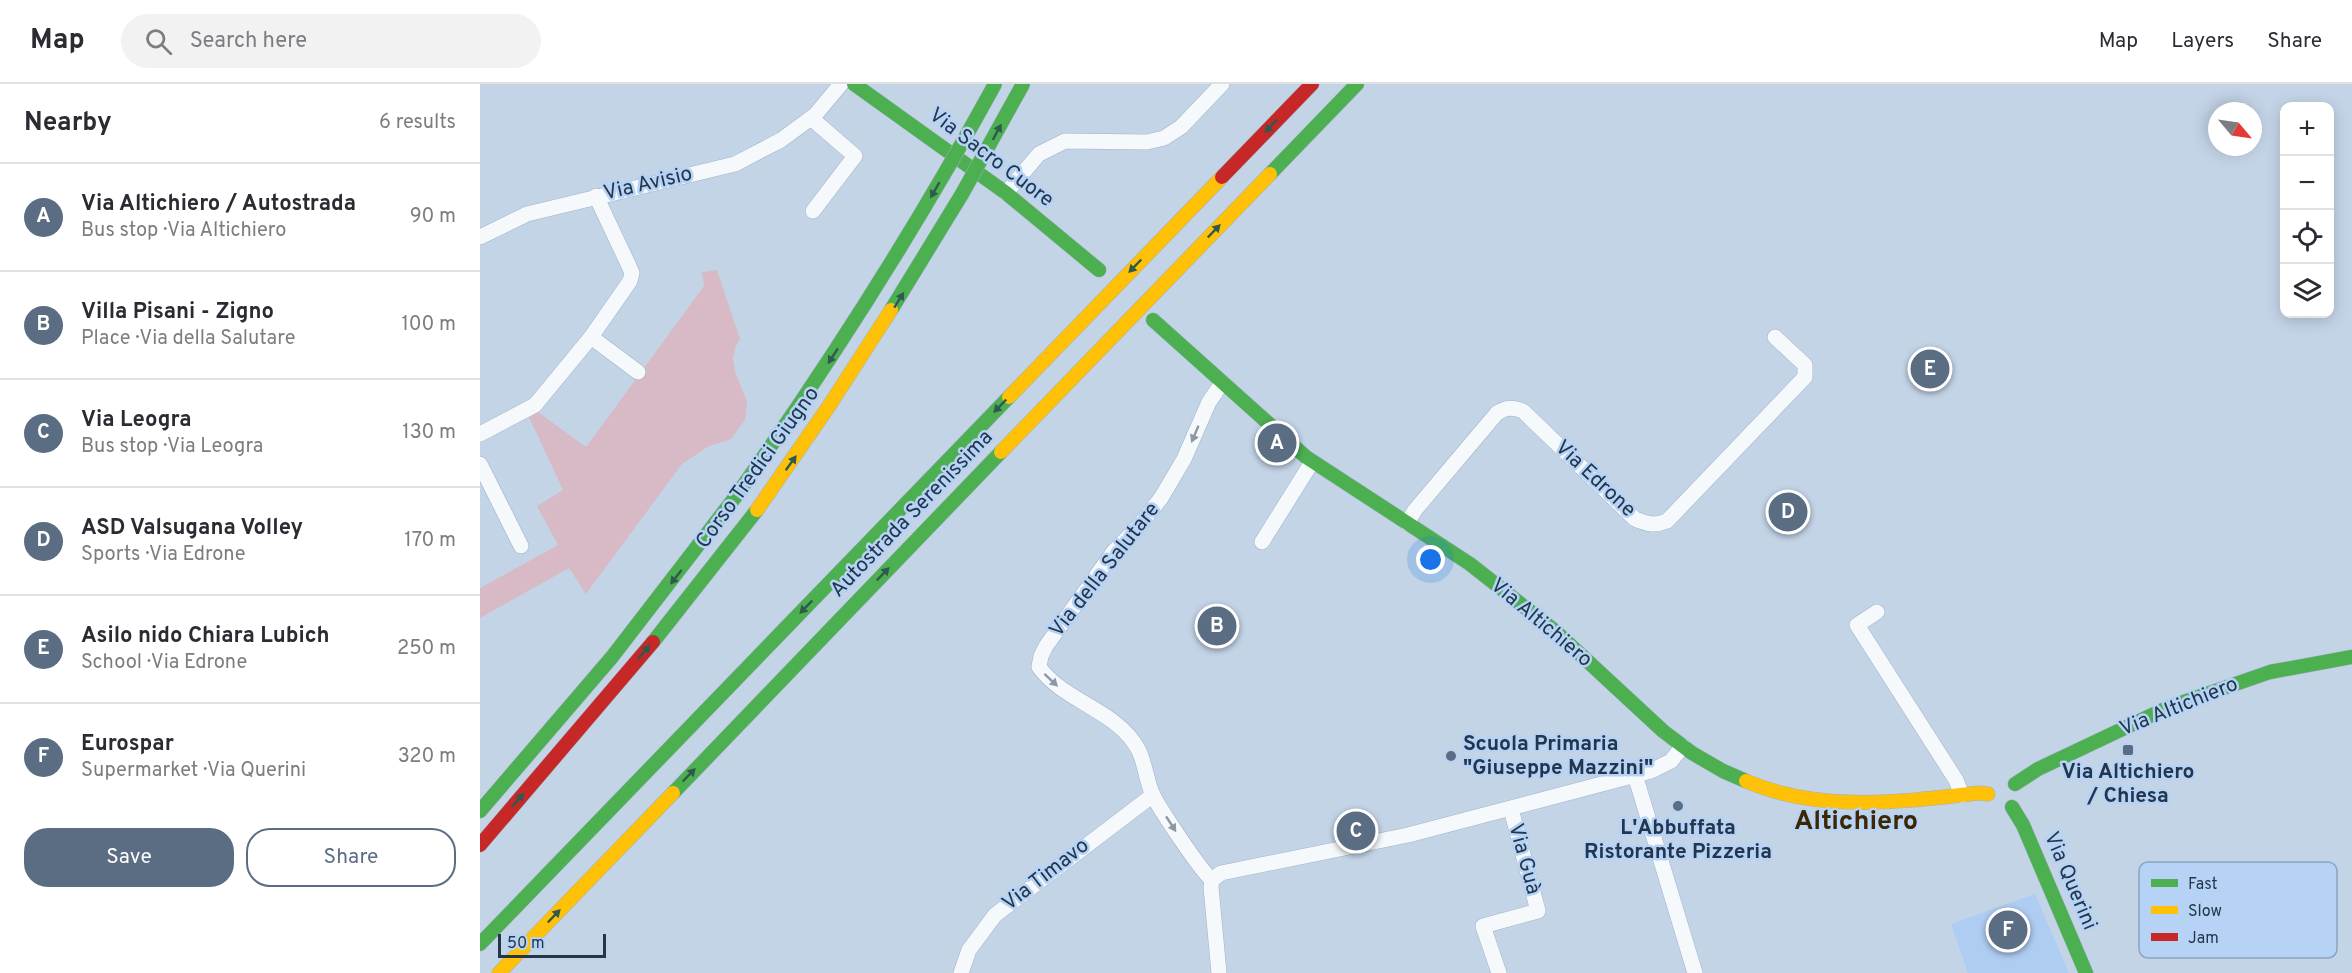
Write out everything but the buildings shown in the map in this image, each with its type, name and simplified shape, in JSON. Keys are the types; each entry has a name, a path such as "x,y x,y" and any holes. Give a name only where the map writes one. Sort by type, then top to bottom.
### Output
{"main road":[{"name":"Via Sacro Cuore","path":"854,84 1006,194 1099,270"},
{"name":"Corso Tredici Giugno","path":"480,812 628,638 693,556 785,427 878,287 926,207 994,84"},
{"name":"Corso Tredici Giugno","path":"480,845 663,630 757,510 808,439 899,300 953,211 1023,84"},
{"name":"Autostrada Serenissima","path":"480,944 1312,84"},
{"name":"Autostrada Serenissima","path":"499,973 1357,84"},
{"path":"1337,104 1365,84"},
{"name":"Via Altichiero","path":"1157,325 1312,462 1453,552 1528,609 1683,746 1724,771 1792,796 1851,803 1916,801 1979,793 1988,794 1991,786 1998,780 2007,779 2015,784 2038,769 2169,707 2270,672 2352,657"},
{"path":"1988,794 1990,802 1996,808 2004,810 2012,807 2017,801 2019,792 2015,784"},
{"name":"Via Querini","path":"2012,807 2035,852 2086,973"}],"street":[{"name":"Via Avisio","path":"480,237 527,214 735,164 781,140 811,118 841,84"},
{"path":"1006,194 1039,154 1065,141 1147,141 1164,138 1181,127 1222,84"},
{"path":"811,118 855,156 813,211"},
{"path":"480,434 535,405 591,338 627,288 632,273 596,196"},
{"name":"Via Edrone","path":"1407,523 1415,510 1497,413 1505,408 1514,407 1523,411 1635,519 1646,524 1658,525 1667,521 1805,377 1805,365 1775,337"},
{"path":"591,338 638,372"},
{"name":"Via della Salutare","path":"1217,877 1195,860 1153,795 1138,749 1119,726 1049,680 1040,667 1041,656 1114,551 1138,527 1161,498 1184,459 1209,402 1222,383"},
{"path":"1262,542 1312,462"},
{"path":"480,464 520,546"},
{"path":"1877,612 1857,625 1956,780 1962,795"},
{"path":"1219,973 1210,887 1217,877 1408,835 1635,776 1664,766 1683,746"},
{"path":"1635,776 1695,973"},
{"name":"Via Timavo","path":"961,973 969,950 995,915 1114,822 1153,795"},
{"name":"Via Guà","path":"1499,973 1483,926 1538,911 1511,809"}],"shaded area":[{"path":"717,270 740,339 733,359 735,372 747,401 745,420 731,439 709,446 682,464 586,594 569,568 480,618 480,588 558,545 537,506 563,490 529,417 538,412 586,447 704,286 702,272"},
{"path":"2035,894 2069,973 1968,973 1951,924"}],"traffic: fast":[{"path":"854,84 1006,193 1099,270"},
{"path":"736,496 872,294 995,84"},
{"path":"891,310 962,194 1023,84"},
{"path":"1270,174 1357,84"},
{"path":"1153,320 1306,457 1470,564 1555,631 1663,731 1692,753 1746,781"},
{"path":"480,944 1009,397"},
{"path":"673,793 1001,452"},
{"path":"480,811 612,657 736,496"},
{"path":"653,642 757,510"},
{"path":"2015,784 2038,769 2169,707 2270,672 2352,657"},
{"path":"2012,807 2023,825 2086,973"}],"traffic: slow":[{"path":"1001,452 1270,174"},
{"path":"1009,397 1222,177"},
{"path":"757,510 829,406 891,310"},
{"path":"1746,781 1802,798 1832,801 1891,802 1988,794"},
{"path":"499,973 673,793"}],"traffic: jam":[{"path":"1222,177 1312,84"},
{"path":"480,845 653,642"}],"place":[{"name":"Asilo nido Chiara Lubich","path":"1930,369"},
{"name":"Via Altichiero / Autostrada","path":"1277,443"},
{"name":"ASD Valsugana Volley","path":"1788,512"},
{"name":"Villa Pisani - Zigno","path":"1217,626"},
{"name":"Via Altichiero / Chiesa","path":"2128,750"},
{"name":"Scuola Primaria \"Giuseppe Mazzini\"","path":"1451,756"},
{"name":"L'Abbuffata Ristorante Pizzeria","path":"1678,806"},
{"name":"Via Leogra","path":"1356,831"},
{"name":"Eurospar","path":"2008,930"}],"district":[{"name":"Altichiero","path":"1856,822"}]}
